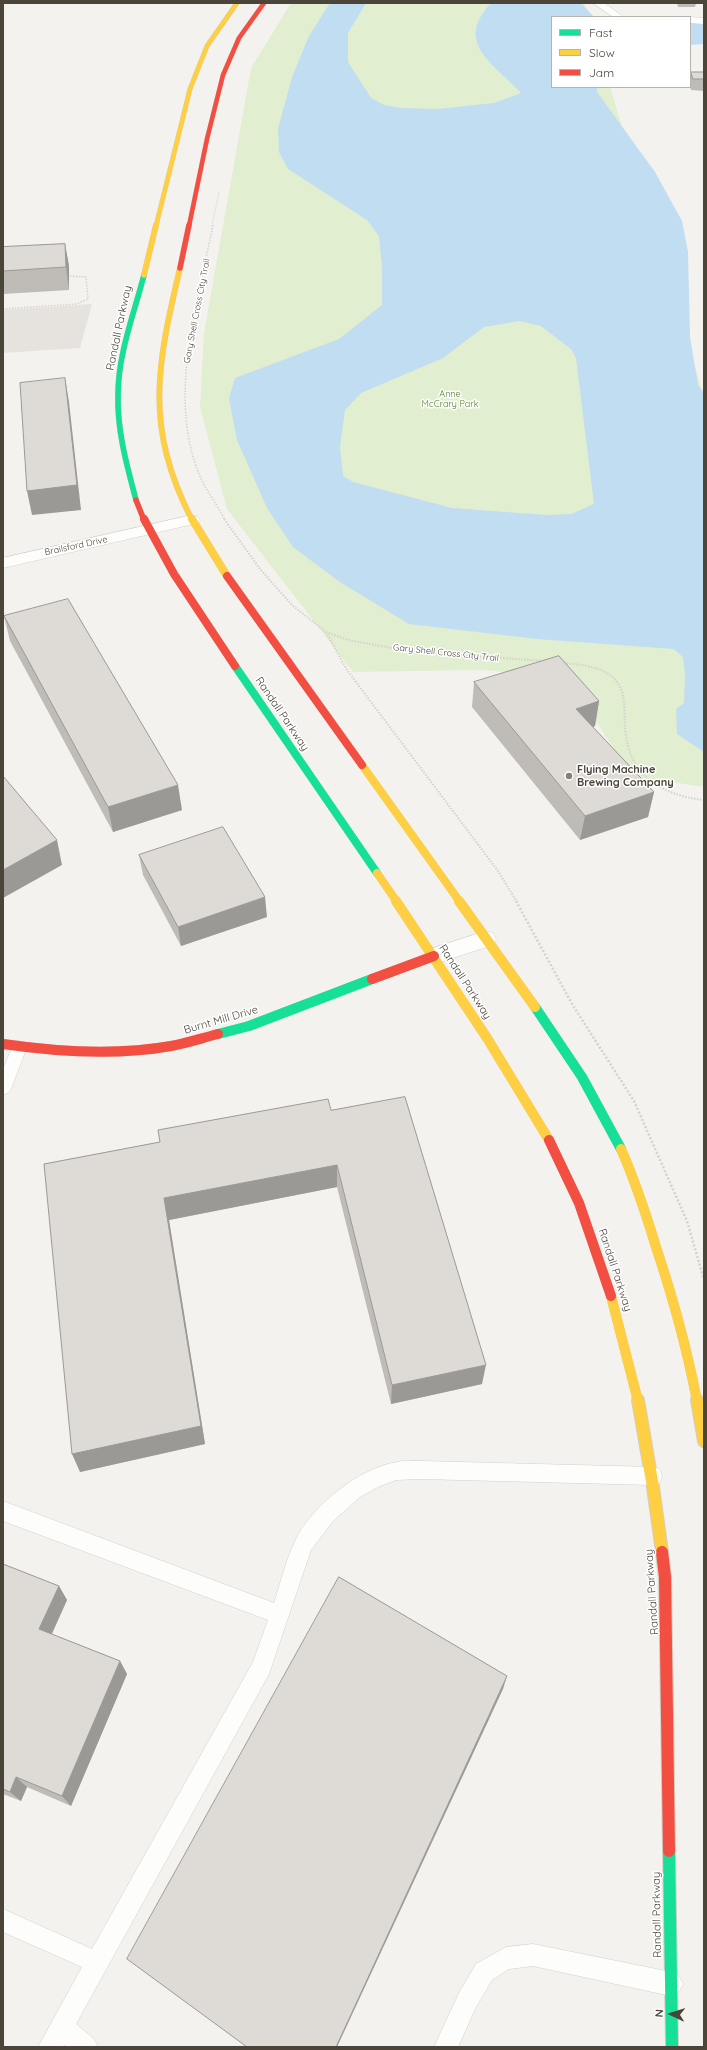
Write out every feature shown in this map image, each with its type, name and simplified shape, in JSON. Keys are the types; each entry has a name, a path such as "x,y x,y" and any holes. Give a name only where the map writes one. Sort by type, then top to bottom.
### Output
{"main road":[{"name":"Randall Parkway","path":"237,3 208,46 190,89 121,367 118,409 124,454 137,503 149,531 174,574 306,771 434,956 528,1103 556,1152 579,1203 601,1262 622,1330 641,1409 653,1476 665,1577 672,2047"},
{"path":"264,3 239,38 222,75 160,358 158,405 163,440 178,490 192,520 214,558 263,629 577,1068 623,1154 644,1208 680,1325 693,1379 704,1441"},
{"name":"Burnt Mill Drive","path":"3,1044 41,1050 104,1053 171,1046 249,1026 434,956"}],"street":[{"path":"598,3 618,16"},
{"path":"691,20 704,21"},
{"name":"Brailsford Drive","path":"3,563 192,520"},
{"path":"434,956 486,939"}],"lane":[{"path":"3,1089 19,1047"},
{"path":"86,2047 56,2038 262,1667 303,1545 326,1514 353,1490 373,1479 396,1471 421,1470 653,1476"},
{"path":"3,1511 280,1615"},
{"path":"3,1920 98,1963"},
{"path":"446,2047 468,1999 484,1972 506,1958 533,1955 670,1984"}],"path":[{"name":"Gary Shell Cross City Trail","path":"220,189 190,341 186,375 185,405 190,442 203,482 230,528 260,568 292,605 326,632 348,640 408,651 550,662"},
{"path":"3,309 76,304 88,299 86,277 69,276"},
{"path":"326,632 347,670 498,871 531,926 572,1004 634,1102 687,1221 704,1280"},
{"path":"557,663 589,665 616,681 624,696 625,732 632,761 650,783 665,792 695,800 704,800"}],"green space":[{"name":"Anne McCrary Park","path":"291,3 584,3 588,16 551,16 551,88 610,88 704,396 704,787 630,776 570,678 483,670 353,672 227,509 200,407 204,333 251,68"}],"shaded area":[{"path":"92,304 80,348 3,353 3,310"}],"water":[{"path":"330,3 366,3 348,33 348,62 371,98 384,105 401,108 438,109 494,103 521,93 490,63 477,42 476,30 480,17 491,3 581,3 593,16 551,16 551,88 597,88 597,92 655,172 682,221 688,252 690,337 698,385 704,393 704,752 677,734 676,709 684,703 685,674 683,657 674,649 537,639 409,624 340,582 293,547 267,508 237,440 229,398 235,378 339,339 382,305 382,268 379,236 367,220 288,169 279,152 278,129 292,77 309,36","holes":["519,321 541,326 571,349 576,358 594,504 571,514 547,515 452,508 353,482 343,476 340,447 345,410 361,393 443,358 484,327"]},
{"path":"691,22 704,24 704,44 691,45"}],"building":[{"path":"691,72 704,72 704,79 693,79"},
{"path":"65,244 66,267 3,271 3,247"},
{"path":"65,378 77,485 27,491 20,383"},
{"path":"68,599 178,785 108,807 4,616"},
{"name":"Flying Machine Brewing Company","path":"559,656 599,701 576,709 654,792 585,816 474,682"},
{"path":"3,776 57,840 3,870"},
{"path":"223,827 265,897 178,927 139,855"},
{"path":"405,1097 486,1365 392,1385 337,1165 164,1198 201,1426 72,1454 44,1164 160,1142 158,1130 328,1099 331,1110"},
{"path":"3,1564 59,1586 39,1629 120,1661 62,1796 16,1777 10,1792 3,1789"},
{"path":"339,1577 507,1676 336,2047 247,2047 127,1959"}],"traffic: fast":[{"path":"136,500 122,444 118,410 118,393 122,359 144,275"},
{"path":"235,666 377,873"},
{"path":"218,1034 249,1026 372,979"},
{"path":"535,1007 582,1077 621,1149"},
{"path":"669,1851 672,2047"}],"traffic: slow":[{"path":"144,275 190,89 207,46 237,3"},
{"path":"180,268 160,359 158,400 161,427 166,454 174,480 185,505 197,530 227,576"},
{"path":"362,765 535,1007"},
{"path":"377,873 466,1005 549,1140"},
{"path":"621,1149 640,1198 672,1296 685,1344 704,1441"},
{"path":"611,1296 629,1359 636,1391 648,1455 662,1552"}],"traffic: jam":[{"path":"180,268 207,139 223,75 239,38 264,3"},
{"path":"136,500 149,531 174,574 235,666"},
{"path":"227,576 362,765"},
{"path":"372,979 434,956"},
{"path":"3,1044 66,1051 107,1052 170,1046 218,1034"},
{"path":"549,1140 579,1203 611,1296"},
{"path":"662,1552 665,1577 669,1851"}],"place":[{"name":"Flying Machine Brewing Company","path":"569,776"}]}
